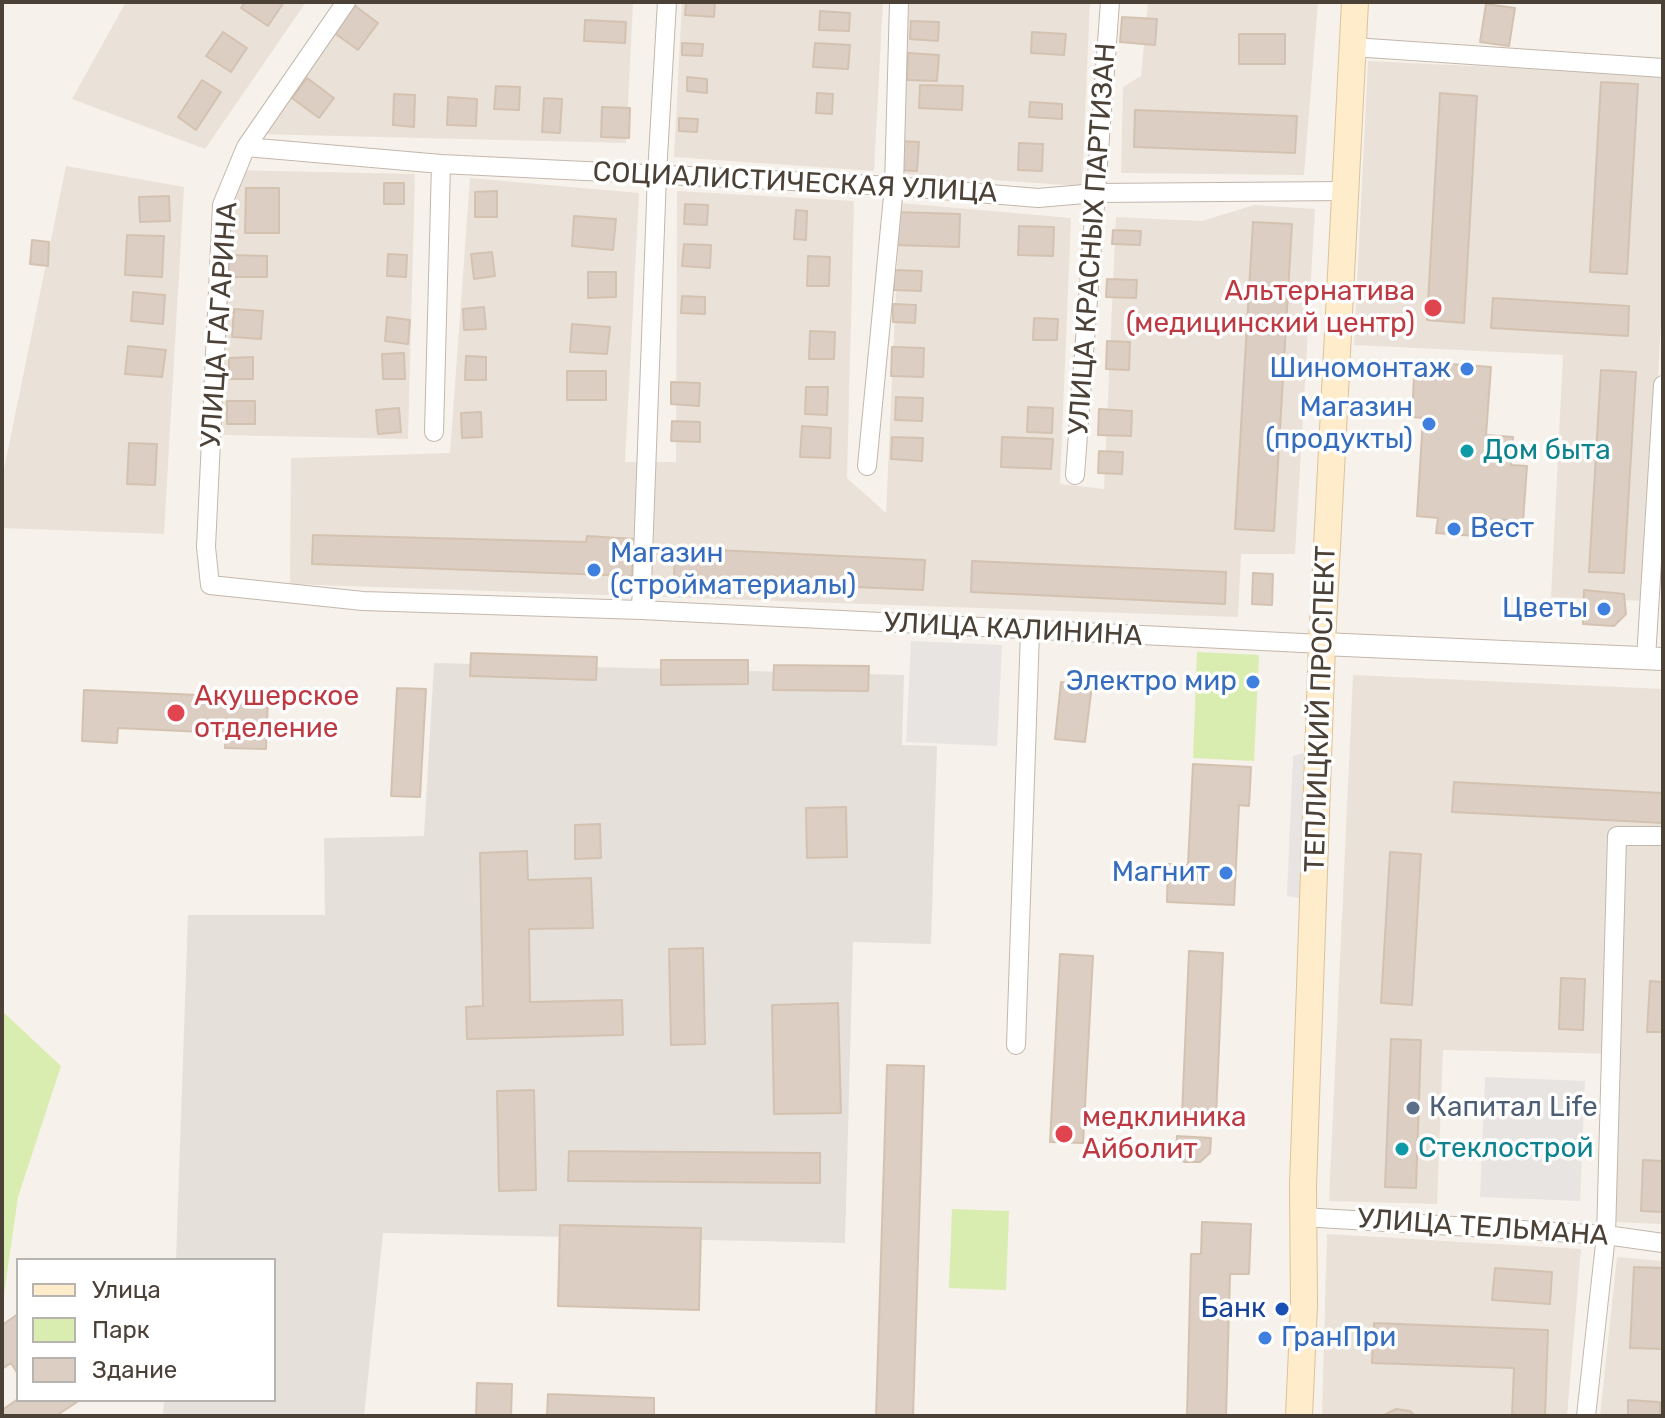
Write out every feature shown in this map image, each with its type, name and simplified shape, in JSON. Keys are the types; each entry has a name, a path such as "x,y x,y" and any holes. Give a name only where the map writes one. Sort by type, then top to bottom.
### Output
{"main road":[{"name":"ТЕПЛИЦКИЙ ПРОСПЕКТ","path":"1299,1416 1304,1305 1302,1217 1322,644 1355,2"}],"street":[{"name":"УЛИЦА ГАГАРИНА","path":"210,585 206,547 222,205 246,147 346,2"},
{"path":"641,610 657,174 667,2"},
{"path":"867,466 894,186 899,2"},
{"name":"УЛИЦА КРАСНЫХ ПАРТИЗАН","path":"1075,475 1110,2"},
{"path":"1353,47 1663,68"},
{"name":"СОЦИАЛИСТИЧЕСКАЯ УЛИЦА","path":"246,147 441,164 894,186 1038,198 1096,193 1345,191"},
{"path":"434,432 441,164"},
{"path":"1655,659 1663,385"},
{"name":"УЛИЦА КАЛИНИНА","path":"210,585 363,601 641,610 1655,659"},
{"path":"1016,1045 1030,631"},
{"path":"1586,1416 1606,1235 1617,836 1663,836"},
{"name":"УЛИЦА ТЕЛЬМАНА","path":"1302,1217 1606,1235 1663,1243"}],"shaded area":[{"path":"126,2 306,2 205,149 72,99"},
{"path":"350,2 633,2 626,143 257,134"},
{"path":"682,2 883,2 874,171 674,157"},
{"path":"906,2 1090,2 1082,186 900,174"},
{"path":"1148,2 1318,2 1304,175 1121,173 1123,87 1141,76"},
{"path":"1368,61 1663,75 1663,279 1647,601 1551,597 1563,355 1354,345"},
{"path":"66,166 184,187 164,534 2,528 2,479"},
{"path":"229,170 415,174 408,439 222,435"},
{"path":"470,178 639,193 625,462 676,462 677,191 854,201 847,478 886,513 900,203 1071,218 1060,484 1104,489 1116,217 1202,221 1254,205 1315,209 1295,554 1241,554 1238,617 290,584 291,458 450,453"},
{"path":"911,641 1002,645 997,746 906,742"},
{"path":"434,663 904,675 902,745 937,746 931,944 853,942 845,1243 383,1233 364,1416 163,1416 164,1402 276,1402 276,1258 176,1258 188,915 325,915 324,838 424,836"},
{"path":"1353,675 1663,689 1663,1224 1614,1222 1618,1054 1443,1050 1437,1204 1329,1201"},
{"path":"1309,751 1304,899 1287,896 1293,756"},
{"path":"1485,1077 1585,1081 1580,1201 1480,1197"},
{"path":"1327,1234 1581,1249 1567,1416 1322,1416"},
{"path":"1617,1257 1663,1261 1663,1416 1600,1416"}],"green space":[{"path":"1197,652 1259,655 1254,761 1193,758"},
{"path":"2,1011 61,1066 18,1197 2,1308"},
{"path":"952,1209 1009,1211 1006,1290 949,1288"}],"building":[{"path":"245,2 284,2 268,26 241,8"},
{"path":"686,2 715,2 714,17 685,15"},
{"path":"1486,4 1515,8 1509,46 1480,42"},
{"path":"354,5 378,23 358,50 333,32"},
{"path":"820,11 850,13 849,31 819,30"},
{"path":"1122,17 1157,19 1155,45 1120,42"},
{"path":"585,20 626,22 625,43 584,41"},
{"path":"911,21 939,22 938,41 910,39"},
{"path":"223,32 247,48 231,72 206,56"},
{"path":"1032,32 1066,34 1064,55 1031,53"},
{"path":"1239,34 1285,34 1285,64 1239,64"},
{"path":"682,43 703,44 702,56 682,55"},
{"path":"815,43 850,45 848,69 813,67"},
{"path":"908,53 939,55 937,81 907,80"},
{"path":"687,77 707,79 707,93 687,91"},
{"path":"307,78 334,98 319,118 292,98"},
{"path":"202,80 221,92 196,130 178,117"},
{"path":"1601,82 1638,84 1627,274 1590,272"},
{"path":"920,85 963,86 962,110 919,108"},
{"path":"496,86 520,87 519,110 494,109"},
{"path":"817,93 833,94 832,114 816,113"},
{"path":"1440,93 1477,96 1464,323 1427,320"},
{"path":"394,94 415,95 414,127 393,125"},
{"path":"448,97 477,99 476,126 447,125"},
{"path":"544,98 562,99 560,133 542,132"},
{"path":"1030,102 1062,104 1062,119 1029,117"},
{"path":"602,107 630,108 629,138 601,137"},
{"path":"1135,110 1297,116 1295,153 1134,147"},
{"path":"679,118 698,119 697,132 679,131"},
{"path":"899,141 919,142 917,171 898,170"},
{"path":"1019,143 1043,144 1042,171 1018,170"},
{"path":"384,183 404,183 404,204 384,204"},
{"path":"246,188 279,188 279,233 245,233"},
{"path":"497,191 497,217 475,217 475,192"},
{"path":"169,196 170,221 140,222 139,197"},
{"path":"685,204 708,205 707,225 684,224"},
{"path":"796,210 807,211 806,240 794,239"},
{"path":"895,212 960,214 959,247 893,245"},
{"path":"574,216 616,219 613,250 572,246"},
{"path":"1253,222 1292,224 1274,531 1235,529"},
{"path":"1019,226 1054,227 1053,256 1018,255"},
{"path":"1113,230 1141,231 1140,245 1112,244"},
{"path":"127,235 164,236 162,277 125,275"},
{"path":"32,240 49,242 48,266 30,264"},
{"path":"684,244 711,245 710,268 682,266"},
{"path":"492,252 495,276 474,279 471,254"},
{"path":"388,254 407,255 406,277 387,276"},
{"path":"229,255 267,256 267,277 229,277"},
{"path":"808,256 830,257 829,286 807,286"},
{"path":"894,270 922,271 921,291 894,290"},
{"path":"588,272 616,272 616,297 588,298"},
{"path":"1107,279 1137,280 1136,298 1106,297"},
{"path":"133,292 165,295 163,324 131,321"},
{"path":"682,296 705,297 705,314 681,313"},
{"path":"1493,298 1629,306 1628,336 1491,328"},
{"path":"893,304 916,305 915,323 893,322"},
{"path":"484,307 486,329 464,330 463,309"},
{"path":"234,309 263,311 261,339 232,337"},
{"path":"387,317 410,320 408,344 385,341"},
{"path":"1034,318 1058,319 1057,340 1033,340"},
{"path":"572,324 610,327 607,354 570,352"},
{"path":"810,331 835,332 834,359 809,359"},
{"path":"1107,341 1130,342 1129,370 1106,369"},
{"path":"128,346 166,350 162,377 125,374"},
{"path":"892,347 924,348 923,377 891,376"},
{"path":"404,353 405,379 383,379 382,354"},
{"path":"466,356 486,357 486,380 465,380"},
{"path":"253,357 253,379 229,379 229,358"},
{"name":"Дом быта","path":"1424,362 1491,367 1486,435 1513,437 1511,465 1527,466 1523,521 1489,519 1488,537 1436,533 1438,518 1417,516 1423,418 1412,417 1414,376 1423,377"},
{"path":"1601,370 1636,372 1624,573 1589,572"},
{"path":"567,371 606,371 606,400 567,400"},
{"path":"671,382 700,383 699,406 671,404"},
{"path":"806,387 828,387 827,415 805,414"},
{"path":"896,397 923,398 922,421 895,420"},
{"path":"227,401 255,401 255,424 227,424"},
{"path":"1028,407 1053,408 1052,433 1027,432"},
{"path":"399,408 401,432 378,434 376,410"},
{"path":"1099,409 1132,411 1131,436 1098,435"},
{"path":"481,412 482,437 462,438 461,413"},
{"path":"672,421 700,422 700,442 671,441"},
{"path":"802,426 831,428 830,458 800,457"},
{"path":"892,437 923,438 922,461 891,459"},
{"path":"1002,437 1053,439 1051,469 1001,467"},
{"path":"129,443 157,444 155,485 127,484"},
{"path":"1099,451 1123,452 1122,474 1098,473"},
{"path":"313,535 586,542 587,536 634,539 632,576 312,564"},
{"path":"675,548 925,560 923,590 674,579"},
{"path":"972,561 1226,572 1225,604 971,592"},
{"path":"1253,573 1273,574 1272,605 1252,604"},
{"path":"1584,590 1624,594 1626,614 1614,626 1583,624"},
{"path":"471,653 597,657 596,680 470,676"},
{"path":"661,660 748,660 748,684 661,685"},
{"path":"774,665 869,666 868,691 773,690"},
{"path":"1061,682 1092,685 1085,742 1055,739"},
{"path":"397,688 426,689 420,797 391,796"},
{"name":"Акушерское отделение","path":"84,690 268,698 266,749 225,748 226,733 118,728 117,743 82,741"},
{"path":"1193,764 1251,767 1249,806 1239,805 1234,905 1167,902 1168,864 1188,865"},
{"path":"1454,782 1663,793 1663,823 1452,812"},
{"path":"846,807 847,857 807,858 806,808"},
{"path":"600,824 601,858 575,859 575,825"},
{"path":"527,851 528,880 591,878 593,928 529,929 530,1002 622,1000 623,1035 467,1039 466,1007 483,1006 480,853"},
{"path":"1390,852 1421,854 1412,1005 1381,1003"},
{"path":"703,948 705,1044 671,1045 669,949"},
{"path":"1189,951 1223,953 1216,1117 1182,1116"},
{"path":"1060,954 1093,956 1083,1143 1050,1142"},
{"path":"1561,978 1585,979 1583,1030 1559,1029"},
{"path":"1650,981 1663,982 1663,1032 1647,1032"},
{"path":"838,1003 841,1113 774,1114 772,1005"},
{"name":"Стеклострой","path":"1391,1039 1421,1040 1416,1188 1385,1187"},
{"path":"887,1065 924,1066 913,1416 876,1416"},
{"path":"534,1090 536,1190 499,1191 497,1091"},
{"path":"1177,1136 1211,1138 1210,1153 1200,1162 1184,1162 1176,1152"},
{"path":"569,1151 820,1153 820,1183 568,1181"},
{"path":"1643,1160 1663,1161 1663,1212 1641,1211"},
{"path":"1202,1222 1251,1224 1249,1274 1230,1274 1226,1416 1187,1416 1191,1254 1201,1254"},
{"path":"560,1225 701,1228 699,1310 558,1306"},
{"path":"1634,1267 1663,1268 1662,1349 1630,1348"},
{"path":"1495,1268 1552,1272 1550,1304 1492,1300"},
{"path":"16,1315 16,1371 11,1363 2,1369 2,1325"},
{"path":"1374,1323 1548,1330 1545,1416 1512,1416 1514,1368 1372,1363"},
{"path":"477,1383 512,1384 511,1416 476,1416"},
{"path":"548,1394 654,1398 654,1416 547,1416"},
{"path":"16,1400 77,1402 56,1416 2,1416 2,1410"},
{"path":"1628,1400 1660,1402 1660,1416 1628,1416"},
{"path":"1396,1409 1410,1411 1415,1416 1382,1416"}],"place":[{"name":"Альтернатива (медицинский центр)","path":"1433,308"},
{"name":"Шиномонтаж","path":"1467,369"},
{"name":"Магазин (продукты)","path":"1429,424"},
{"name":"Дом быта","path":"1467,451"},
{"name":"Вест","path":"1454,529"},
{"name":"Магазин (стройматериалы)","path":"594,570"},
{"name":"Цветы","path":"1604,609"},
{"name":"Электро мир","path":"1253,682"},
{"name":"Акушерское отделение","path":"176,713"},
{"name":"Магнит","path":"1226,873"},
{"name":"Капитал Life","path":"1413,1108"},
{"name":"медклиника Айболит","path":"1064,1134"},
{"name":"Стеклострой","path":"1402,1149"},
{"name":"Банк","path":"1282,1309"},
{"name":"ГранПри","path":"1265,1338"}]}
